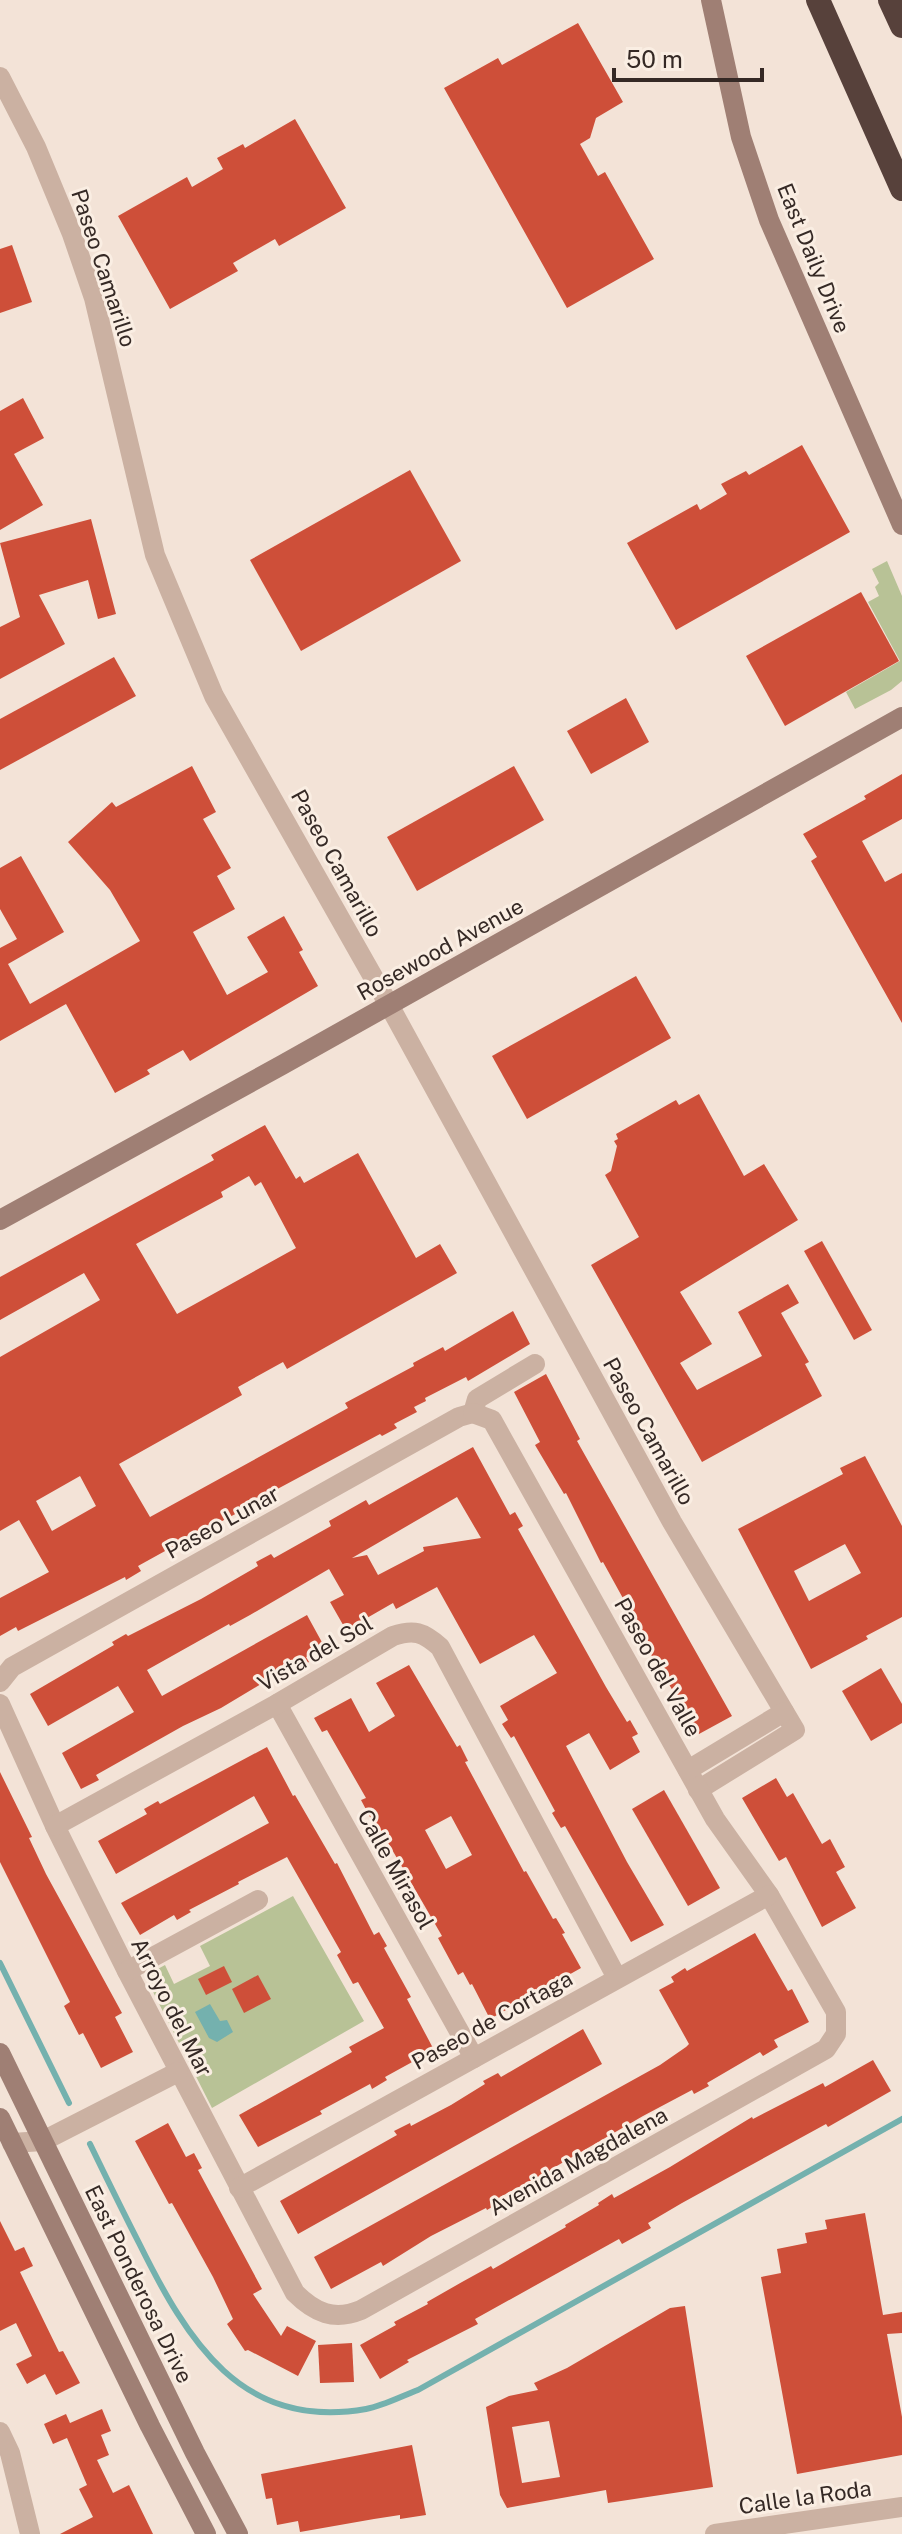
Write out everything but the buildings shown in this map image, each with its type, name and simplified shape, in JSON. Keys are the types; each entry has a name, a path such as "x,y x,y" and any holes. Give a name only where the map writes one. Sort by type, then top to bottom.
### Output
{"highway":[{"path":"818,0 902,189"},
{"path":"890,0 902,26"}],"main road":[{"name":"East Daily Drive","path":"711,0 741,137 769,220 902,525"},
{"name":"Rosewood Avenue","path":"0,1220 902,717"},
{"name":"East Ponderosa Drive","path":"0,2053 195,2453 238,2534"},
{"path":"0,2118 206,2534"}],"street":[{"name":"Paseo Camarillo","path":"0,77 36,147 72,234 94,298 155,555 214,696 389,1005 672,1522 789,1721"},
{"path":"473,1413 477,1399 535,1364"},
{"name":"Paseo Lunar","path":"0,1682 12,1667 459,1417 473,1413"},
{"name":"Paseo del Valle","path":"473,1413 492,1420 698,1790 769,1895 836,2012 838,2024"},
{"name":"Vista del Sol","path":"55,1826 277,1704 393,1636 418,1631 440,1647 617,1978"},
{"name":"Arroyo del Mar","path":"0,1704 55,1826 239,2188 295,2293 309,2308 324,2313"},
{"name":"Calle Mirasol","path":"277,1704 474,2058"},
{"path":"688,1770 789,1721"},
{"path":"698,1790 789,1721"},
{"name":"Paseo de Cortaga","path":"239,2188 769,1895"},
{"path":"127,1971 258,1900"},
{"name":"Avenida Magdalena","path":"324,2313 347,2316 361,2310 826,2049 836,2034 838,2024"},
{"path":"12,2143 43,2141 178,2072"},
{"path":"0,2432 10,2453 7,2477 30,2534"},
{"name":"Calle la Roda","path":"715,2534 902,2507"}],"green space":[{"path":"887,561 902,596 902,681 855,709 846,692 900,661 868,602 879,596 875,587 879,583 872,569"},
{"path":"293,1896 364,2021 212,2108 145,1976 165,1965 174,1984 210,1966 200,1946"}],"water":[{"path":"210,2004 220,2021 227,2020 233,2032 217,2042 209,2038 195,2012"}],"waterway":[{"path":"0,1963 69,2103"},
{"path":"90,2144 157,2279 199,2344 224,2371 252,2392 285,2406 322,2412 372,2408 418,2390 902,2119"}]}
